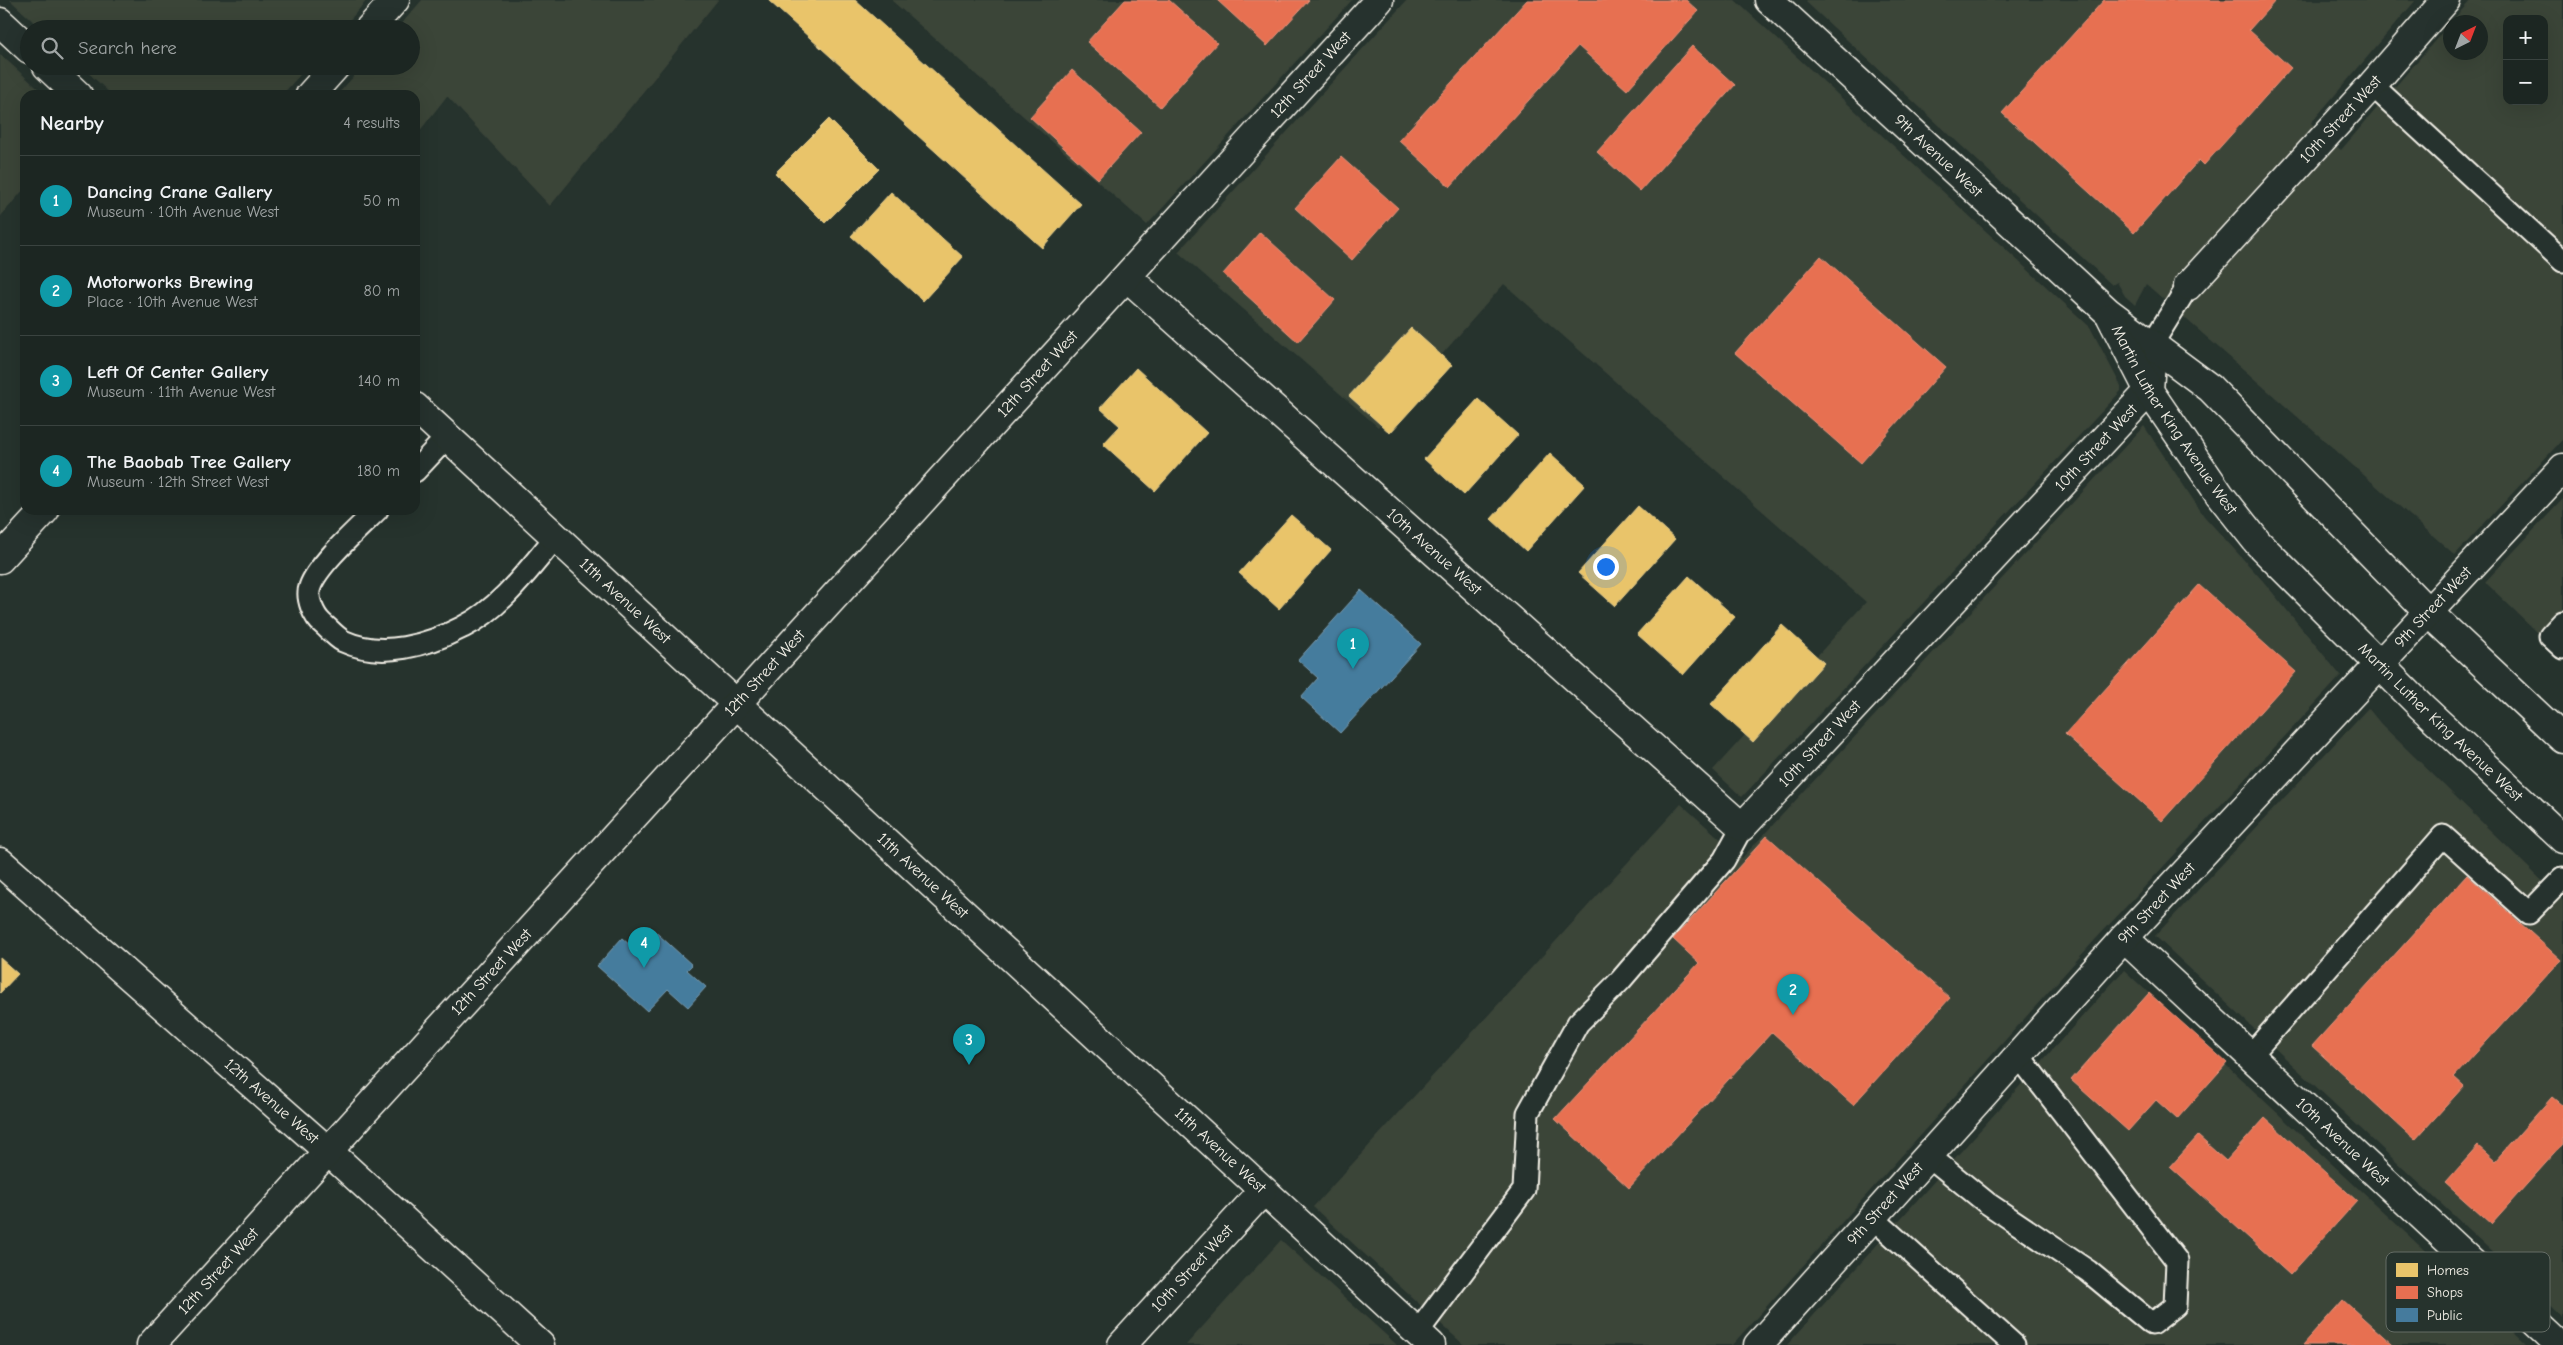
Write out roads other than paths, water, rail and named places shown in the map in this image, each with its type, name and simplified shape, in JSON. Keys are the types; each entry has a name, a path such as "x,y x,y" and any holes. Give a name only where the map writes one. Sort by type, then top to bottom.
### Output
{"street":[{"path":"377,20 395,0"},
{"name":"12th Street West","path":"151,1345 1379,0"},
{"name":"10th Street West","path":"2188,286 2372,85 2446,0"},
{"name":"9th Avenue West","path":"1775,2 2108,312"},
{"path":"0,22 20,41"},
{"path":"57,75 73,90"},
{"path":"314,90 328,75"},
{"name":"10th Avenue West","path":"1127,277 1742,827"},
{"name":"Martin Luther King Avenue West","path":"2108,312 2210,388 2428,612 2563,739"},
{"name":"Martin Luther King Avenue West","path":"2108,312 2149,391 2220,495 2245,527 2380,665 2563,839"},
{"name":"10th Street West","path":"1742,827 2149,391 2152,344"},
{"name":"11th Avenue West","path":"420,412 1262,1192 1424,1339"},
{"name":"9th Street West","path":"1758,1345 1930,1156 2124,938 2563,468"},
{"path":"0,559 40,515"},
{"name":"12th Avenue West","path":"0,862 328,1152 540,1345"},
{"name":"10th Avenue West","path":"2124,938 2460,1252"},
{"name":"10th Street West","path":"1122,1345 1262,1192"},
{"name":"10th Avenue West","path":"2546,1332 2560,1345"}],"lane":[{"path":"2372,85 2563,261"},
{"name":"10th Street West","path":"2152,344 2188,286"},
{"path":"420,466 447,437"},
{"path":"372,515 321,568 310,587 309,599 317,619 342,641 375,650 422,645 465,626 494,604 555,538"},
{"path":"2563,622 2550,636 2563,648"},
{"path":"1424,1339 1524,1190 1528,1114 1578,1023 1620,982 1724,860 1742,827"},
{"path":"2250,1056 2443,836 2529,913 2563,878"},
{"path":"1930,1156 1987,1203 2088,1272 2152,1324 2174,1306 2177,1261 2019,1056"},
{"path":"1873,1218 2014,1345"}],"place":[{"name":"Dancing Crane Gallery","path":"1353,669"},
{"name":"The Baobab Tree Gallery","path":"644,968"},
{"name":"Motorworks Brewing","path":"1793,1015"},
{"name":"Left Of Center Gallery","path":"969,1065"}]}
